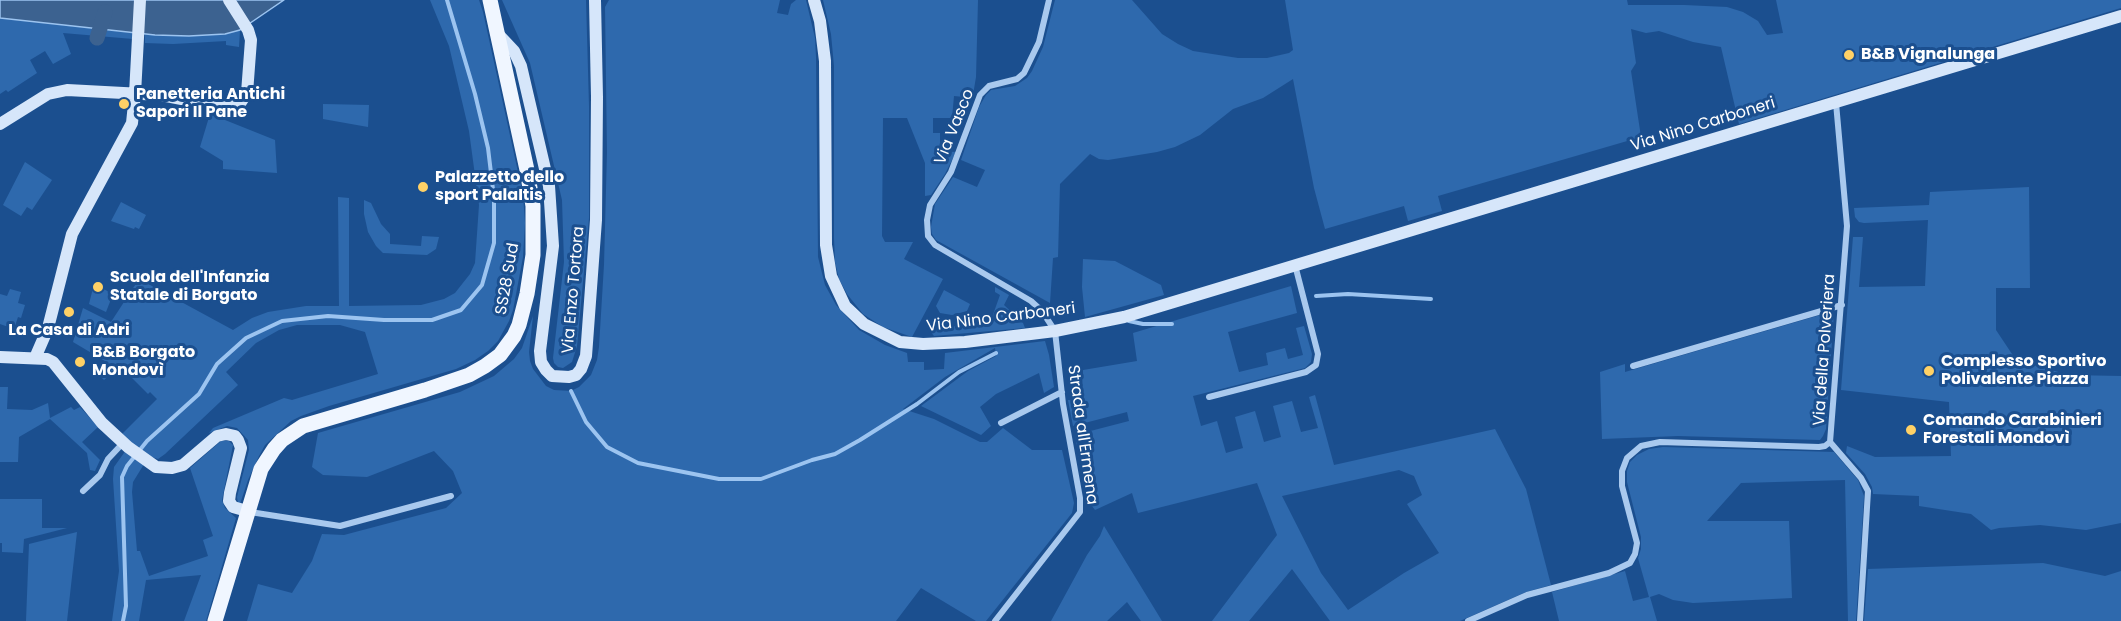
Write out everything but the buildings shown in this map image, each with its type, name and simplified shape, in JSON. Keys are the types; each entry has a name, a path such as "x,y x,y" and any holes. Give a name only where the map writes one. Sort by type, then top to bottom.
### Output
{"main road":[{"path":"34,358 48,328 72,234 130,129 134,116 140,0"},
{"path":"0,124 48,94 60,91 171,96 223,107 239,105 247,93 251,40 248,30 229,0"},
{"name":"SS28 Sud","path":"215,621 261,470 274,449 293,431 315,422 462,378 493,360 506,348 514,336 527,294 534,223 529,179 490,0"},
{"name":"Via Nino Carboneri","path":"814,0 822,33 825,70 826,257 834,287 845,306 864,324 888,337 906,343 954,343 1055,331 1124,317 2121,16"},
{"name":"Via Enzo Tortora","path":"499,35 514,51 520,66 549,186 553,246 540,351 541,362 552,376 569,378 576,375 586,356 594,253 597,182 596,1"},
{"path":"0,357 34,358 53,362 102,423 146,462 162,468 183,465 217,436 226,434 235,436 241,448 229,501 233,507 247,511"}],"street":[{"name":"Via Vasco","path":"1049,0 1039,42 1024,73 1017,79 989,86 980,95 949,176 930,205 927,227 928,236 935,245 1031,301 1042,311 1055,331"},
{"name":"Via della Polveriera","path":"1836,103 1847,219 1830,442 1861,478 1868,491 1860,621"},
{"path":"1209,397 1306,372 1316,365 1318,354 1294,265"},
{"path":"1633,366 1842,304"},
{"name":"Strada all'Ermena","path":"995,621 1080,512 1080,498 1062,392 1055,331"},
{"path":"1001,423 1062,392"},
{"path":"1468,621 1527,595 1609,573 1630,563 1637,543 1622,486 1622,471 1627,458 1641,446 1660,442 1819,447 1830,442"},
{"path":"83,491 100,475 108,459 125,445"},
{"path":"247,511 340,526 451,496"}],"shaded area":[{"path":"0,0 284,0 240,30 225,34 189,36 155,35 0,18"},
{"path":"430,0 479,0 483,12 523,195 525,223 523,257 509,321 498,341 488,351 456,369 329,406 291,421 265,445 248,480 240,504 237,497 249,450 248,440 237,428 227,426 209,433 213,428 284,398 292,400 378,374 365,332 340,325 297,325 279,330 256,343 226,372 238,385 165,454 158,459 149,456 133,482 137,551 140,551 149,576 208,556 203,540 213,536 190,468 221,441 229,441 233,445 222,500 225,508 236,518 206,621 184,621 201,575 146,580 139,621 112,621 119,571 114,467 131,443 122,434 157,399 150,392 148,394 120,366 104,380 97,373 105,361 73,342 83,308 111,322 139,279 233,330 252,318 268,312 306,306 339,306 338,197 349,198 349,306 421,305 444,299 455,293 470,274 475,263 479,205 469,131 449,46"},
{"path":"502,0 586,0 589,218 577,346 572,362 563,368 554,363 553,358 564,262 562,200 530,63"},
{"path":"609,0 780,0 777,13 788,15 791,4 796,0 806,0 815,38 816,57 818,257 825,285 836,305 859,330 885,345 907,353 908,362 924,362 924,370 944,369 945,353 1045,341 1054,387 1044,393 1039,373 996,394 980,407 991,426 981,435 921,406 968,371 996,356 995,348 945,377 903,409 934,419 980,442 987,442 1003,428 1032,450 1062,450 1074,503 1072,513 986,621 976,621 921,588 896,621 247,621 258,584 292,593 312,561 322,534 344,535 446,508 462,493 453,471 434,451 367,477 323,475 312,467 318,433 460,392 494,376 514,359 522,348 533,316 530,361 546,386 554,390 571,391 579,387 591,375 599,347 604,265 607,152 605,7"},
{"path":"823,0 978,0 976,77 973,95 954,96 952,118 933,118 933,133 940,133 940,151 956,152 931,195 925,196 925,163 907,118 883,118 882,236 885,242 913,242 904,259 943,279 912,337 883,327 863,314 847,294 839,279 835,262 834,238 834,66 831,34"},
{"path":"1055,0 1132,0 1162,34 1178,44 1193,51 1238,58 1267,58 1293,50 1285,0 1627,0 1628,5 1727,7 1743,12 1758,21 1767,35 1783,33 1776,0 2121,0 2121,8 1739,124 1721,47 1693,42 1659,31 1646,33 1631,29 1636,63 1631,71 1641,137 1438,196 1442,211 1408,221 1404,206 1325,229 1314,188 1293,79 1263,98 1233,109 1200,135 1175,147 1108,160 1099,159 1090,154 1060,184 1058,257 1053,258 1050,303 936,240 931,227 935,204 953,177 977,187 985,170 961,160 979,107 991,90 1015,86 1027,78 1032,71 1043,47"},
{"path":"0,18 133,33 133,39 63,33 71,54 53,64 45,51 30,60 37,73 8,92 6,90 0,94"},
{"path":"240,30 239,47 226,45 226,41 145,43 145,34 189,36 225,34"},
{"path":"323,104 369,105 368,127 323,119"},
{"path":"210,114 275,140 277,173 223,169 223,161 200,147"},
{"path":"25,162 52,180 32,210 27,207 21,216 3,205"},
{"path":"2029,187 2030,288 1996,288 1996,330 2016,360 2069,375 2121,376 2121,523 2086,530 2040,525 1991,530 1971,514 1919,506 1919,496 1873,494 1865,474 1846,453 1847,446 1875,457 1951,456 1949,402 1841,390 1853,237 1863,237 1859,287 1925,286 1928,220 1864,223 1859,222 1855,217 1854,208 1929,205 1930,192"},
{"path":"364,200 371,203 381,224 390,234 390,244 421,246 422,236 439,237 436,249 427,255 383,253 368,232"},
{"path":"121,202 146,215 139,229 111,221"},
{"path":"1083,259 1115,261 1161,285 1164,295 1085,317 1082,287"},
{"path":"94,284 113,294 106,312 89,304"},
{"path":"1291,286 1297,313 1228,332 1239,372 1268,365 1266,353 1285,348 1288,359 1303,355 1296,328 1304,326 1312,354 1311,362 1305,368 1193,396 1201,426 1217,421 1226,453 1243,448 1235,417 1255,411 1264,442 1281,437 1273,406 1292,401 1301,432 1318,428 1309,397 1315,395 1334,465 1495,429 1526,489 1551,585 1526,592 1460,621 1330,621 1292,569 1249,621 1212,621 1277,535 1257,483 1138,513 1132,493 1095,510 1086,498 1075,435 1129,421 1127,412 1073,426 1068,400 1081,401 1083,370 1137,361 1133,333","holes":["1399,470 1414,476 1422,495 1407,504 1439,553 1348,610 1321,573 1282,496"]},
{"path":"995,287 1009,295 1004,305 1023,323 1025,328 934,336 927,327 990,323 1000,295 995,292"},
{"path":"10,289 21,292 18,303 25,305 14,329 0,324 0,294 7,296"},
{"path":"944,290 970,304 967,311 952,315 940,313 936,306"},
{"path":"1834,311 1826,429 1820,440 1678,436 1602,439 1600,372 1625,364 1625,372"},
{"path":"0,387 8,387 7,409 32,410 48,403 50,418 71,407 74,410 80,407 98,427 82,442 100,460 95,471 90,470 87,453 50,419 19,437 18,462 0,462"},
{"path":"1663,447 1834,452 1858,480 1864,496 1856,621 1848,621 1845,480 1741,483 1707,521 1789,521 1792,598 1693,603 1673,600 1659,594 1650,597 1657,621 1559,621 1552,592 1625,571 1633,601 1649,597 1638,558 1641,537 1627,482 1627,471 1630,462 1637,455 1649,449"},
{"path":"0,499 42,499 42,528 67,528 24,539 23,553 2,552"},
{"path":"1104,526 1162,621 1141,621 1127,602 1107,621 1051,621"},
{"path":"77,532 67,621 26,621 29,544"},
{"path":"2043,563 2105,576 2121,571 2121,621 1864,621 1868,569"}],"waterway":[{"path":"123,621 126,606 122,477 127,466 147,441 199,394 217,364 246,338 282,321 328,316 384,320 432,320 461,310 482,285 494,243 494,198 488,148 475,94 447,0"},
{"path":"97,38 105,12"},
{"path":"1316,296 1348,294 1431,299"},
{"path":"1129,321 1143,324 1172,324"},
{"path":"571,391 586,422 607,447 638,463 719,479 761,479 835,454 917,404 959,372 996,353"}],"place":[{"name":"B&B Vignalunga","path":"1849,55"},
{"name":"Panetteria Antichi Sapori Il Pane","path":"124,104"},
{"name":"Palazzetto dello sport PalaItis","path":"423,187"},
{"name":"Scuola dell'Infanzia Statale di Borgato","path":"98,287"},
{"name":"La Casa di Adri","path":"69,312"},
{"name":"B&B Borgato Mondovì","path":"80,362"},
{"name":"Complesso Sportivo Polivalente Piazza","path":"1929,371"},
{"name":"Comando Carabinieri Forestali Mondovì","path":"1911,430"}]}
